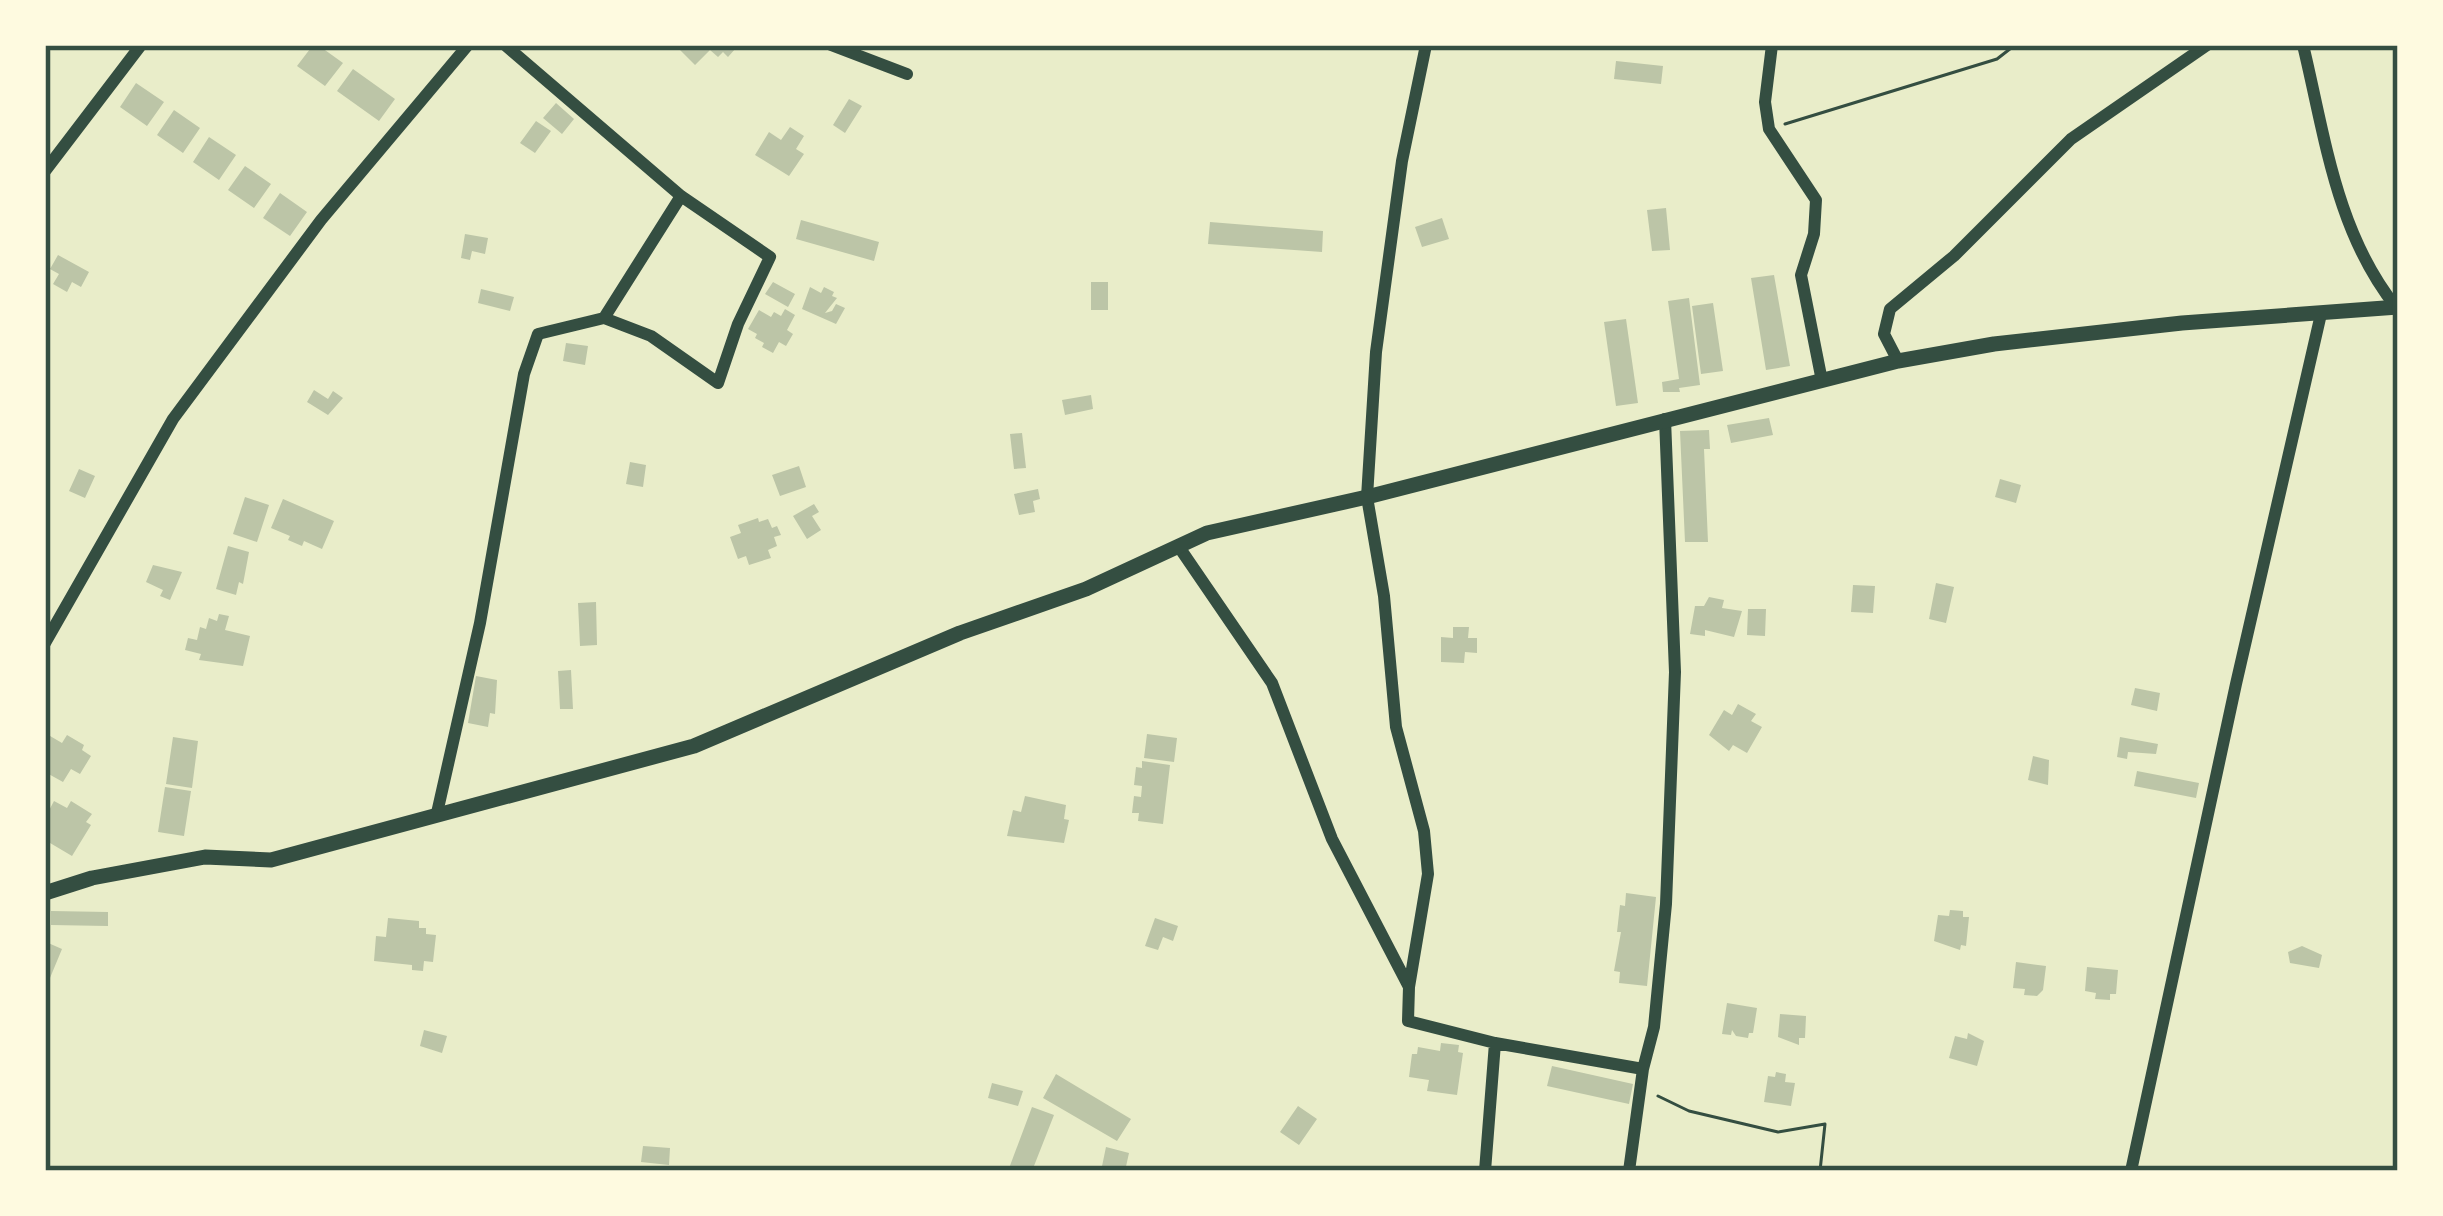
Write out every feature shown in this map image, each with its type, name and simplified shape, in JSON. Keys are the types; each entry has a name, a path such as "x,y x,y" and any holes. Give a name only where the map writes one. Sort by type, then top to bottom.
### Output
{"street":[{"path":"45,171 141,45"},
{"path":"45,643 173,419 321,220 468,45"},
{"path":"436,813 480,623 524,374 538,334 604,318 651,336 718,383 738,324 770,257 681,196 505,45"},
{"path":"831,45 907,74"},
{"path":"1426,45 1402,161 1379,331 1367,497 1384,596 1396,727 1424,831 1428,874 1408,1021 1496,1043 1643,1069"},
{"path":"1772,45 1766,102 1769,129 1816,200 1814,233 1801,275 1822,381"},
{"path":"1898,362 1884,334 1890,309 1954,256 2072,139 2207,45"},
{"path":"2303,45 2343,213 2377,283 2397,307"},
{"path":"604,318 681,196"},
{"path":"45,892 92,878 205,857 271,860 694,746 960,633 1086,589 1207,533 1898,362 2018,341 2397,307"},
{"path":"2132,1171 2321,314"},
{"path":"1629,1171 1643,1069 1654,1027 1666,904 1675,672 1666,419"},
{"path":"1179,547 1272,683 1332,839 1409,987"},
{"path":"1486,1171 1496,1043"}],"path":[{"path":"1769,129 1997,58 2015,45"},
{"path":"1642,1088 1689,1111 1778,1132 1825,1124 1820,1171"}],"building":[{"path":"313,45 343,63 325,86 297,66"},
{"path":"675,45 736,48 728,57 723,52 718,57 710,50 695,65"},
{"path":"1616,61 1663,66 1661,84 1614,79"},
{"path":"353,69 395,99 379,121 337,91"},
{"path":"136,83 164,102 147,126 120,107"},
{"path":"849,99 862,106 845,133 833,125"},
{"path":"556,103 574,119 562,134 543,118"},
{"path":"174,110 200,128 183,153 157,135"},
{"path":"536,121 551,131 535,153 520,143"},
{"path":"790,127 804,136 796,149 804,154 789,176 755,155 769,132 781,140"},
{"path":"209,137 236,155 219,180 193,162"},
{"path":"245,166 271,184 254,208 228,190"},
{"path":"280,193 307,212 290,236 263,218"},
{"path":"1666,208 1670,250 1652,251 1647,210"},
{"path":"1442,218 1449,239 1422,247 1415,227"},
{"path":"801,220 879,242 874,261 796,239"},
{"path":"1210,222 1323,231 1322,252 1208,244"},
{"path":"465,234 488,238 485,254 472,251 470,260 461,258"},
{"path":"58,255 89,272 81,287 72,282 67,292 53,284 59,274 50,269"},
{"path":"1774,275 1790,366 1766,370 1751,278"},
{"path":"773,282 795,294 788,307 765,294"},
{"path":"1091,282 1108,282 1108,310 1091,310"},
{"path":"810,287 821,293 824,287 834,292 837,298 825,313 836,304 845,308 836,324 802,309"},
{"path":"481,289 514,297 510,311 478,303"},
{"path":"1689,298 1700,385 1663,392 1662,382 1679,379 1668,301"},
{"path":"1713,303 1723,371 1701,374 1692,306"},
{"path":"785,309 795,315 787,330 793,334 786,346 779,342 773,353 748,329 759,310 771,317 774,312 781,316"},
{"path":"1626,319 1638,403 1616,406 1604,322"},
{"path":"566,343 588,346 585,365 563,361"},
{"path":"314,390 328,399 333,391 343,398 328,415 307,402"},
{"path":"1091,395 1093,409 1065,415 1062,400"},
{"path":"1769,418 1773,435 1731,443 1727,425"},
{"path":"1709,430 1710,449 1704,449 1708,542 1685,542 1680,431"},
{"path":"1022,433 1026,468 1014,469 1010,434"},
{"path":"630,462 646,465 643,487 626,484"},
{"path":"799,466 806,487 780,496 772,475"},
{"path":"79,469 95,476 85,498 69,491"},
{"path":"2000,479 2021,485 2016,503 1995,497"},
{"path":"1038,489 1035,512 1019,515 1014,494"},
{"path":"245,497 269,505 257,542 233,534"},
{"path":"283,499 334,521 322,549 304,541 302,546 271,528"},
{"path":"814,504 819,512 812,516 821,530 807,539 793,516"},
{"path":"758,518 759,522 768,519 781,535 774,537 777,546 768,550 771,558 749,565 746,556 738,559 730,537 741,533 738,525"},
{"path":"228,546 249,552 236,595 216,589"},
{"path":"153,565 182,572 170,600 160,596 163,590 146,582"},
{"path":"1936,583 1954,587 1946,623 1929,619"},
{"path":"1853,585 1875,586 1873,613 1851,612"},
{"path":"1709,597 1724,600 1722,608 1742,611 1734,637 1705,630 1705,636 1690,634 1695,606 1704,606"},
{"path":"596,602 597,645 580,646 578,603"},
{"path":"1748,609 1766,609 1765,636 1747,635"},
{"path":"219,614 229,616 225,630 250,636 243,666 199,660 201,654 185,650 188,638 197,640 200,627 206,629 209,618 217,621"},
{"path":"1453,627 1469,627 1468,638 1477,638 1477,653 1465,652 1464,663 1441,662 1441,637 1453,638"},
{"path":"571,670 573,709 560,709 558,671"},
{"path":"476,676 497,680 495,714 490,713 488,727 468,723"},
{"path":"2135,688 2160,693 2157,711 2131,705"},
{"path":"1738,704 1756,714 1751,721 1762,727 1747,753 1733,745 1729,751 1709,735 1724,710 1732,715"},
{"path":"45,733 62,743 67,735 84,745 82,750 91,756 80,774 71,769 63,782 45,772 49,763 45,761"},
{"path":"1147,734 1177,738 1174,762 1144,758"},
{"path":"173,737 198,741 192,788 166,784"},
{"path":"2120,737 2158,744 2156,754 2128,752 2127,759 2117,757"},
{"path":"2033,756 2049,760 2048,785 2028,780"},
{"path":"1142,761 1170,765 1163,824 1138,821 1139,813 1132,813 1134,796 1141,797 1142,786 1134,785 1136,767 1142,768"},
{"path":"2137,771 2199,783 2196,798 2134,786"},
{"path":"165,787 191,791 184,836 158,832"},
{"path":"1025,796 1066,805 1064,819 1069,820 1064,843 1007,836 1013,810 1021,812"},
{"path":"54,801 67,808 71,801 92,814 86,822 91,825 72,856 45,840 45,818"},
{"path":"1626,893 1656,897 1647,986 1619,983 1620,972 1614,971 1620,905 1625,906"},
{"path":"1950,910 1969,917 1966,946 1961,945 1960,950 1934,941 1938,915 1949,916"},
{"path":"51,911 108,912 108,926 51,925"},
{"path":"388,918 419,921 426,934 436,935 433,962 424,961 423,971 412,970 412,965 374,961 376,936 386,937"},
{"path":"1155,918 1178,926 1173,941 1163,937 1158,950 1145,946"},
{"path":"45,945 62,949 45,990"},
{"path":"2302,946 2322,955 2319,968 2290,963 2288,952"},
{"path":"2016,962 2046,966 2043,990 2037,996 2013,988"},
{"path":"2087,967 2118,970 2116,994 2110,994 2110,1000 2095,999 2096,993 2085,991"},
{"path":"1727,1003 1757,1008 1748,1038 1732,1030 1731,1035 1722,1034"},
{"path":"1780,1014 1806,1016 1805,1038 1799,1038 1799,1045 1778,1037"},
{"path":"424,1030 447,1036 442,1053 420,1046"},
{"path":"1968,1033 1984,1041 1977,1066 1949,1058 1955,1036 1967,1039"},
{"path":"1441,1043 1459,1045 1458,1052 1463,1053 1457,1095 1427,1091 1429,1080 1409,1077 1412,1054 1417,1054 1418,1047 1440,1051"},
{"path":"1552,1066 1633,1084 1629,1104 1547,1086"},
{"path":"1776,1072 1786,1074 1785,1082 1795,1083 1791,1106 1764,1102 1768,1076 1775,1077"},
{"path":"1056,1074 1131,1119 1117,1141 1043,1098"},
{"path":"992,1083 1023,1091 1018,1106 988,1098"},
{"path":"1298,1106 1317,1119 1299,1145 1280,1132"},
{"path":"1032,1107 1054,1115 1032,1171 1008,1171"},
{"path":"643,1146 670,1148 669,1165 641,1162"},
{"path":"1106,1147 1129,1153 1125,1171 1101,1171"}]}
